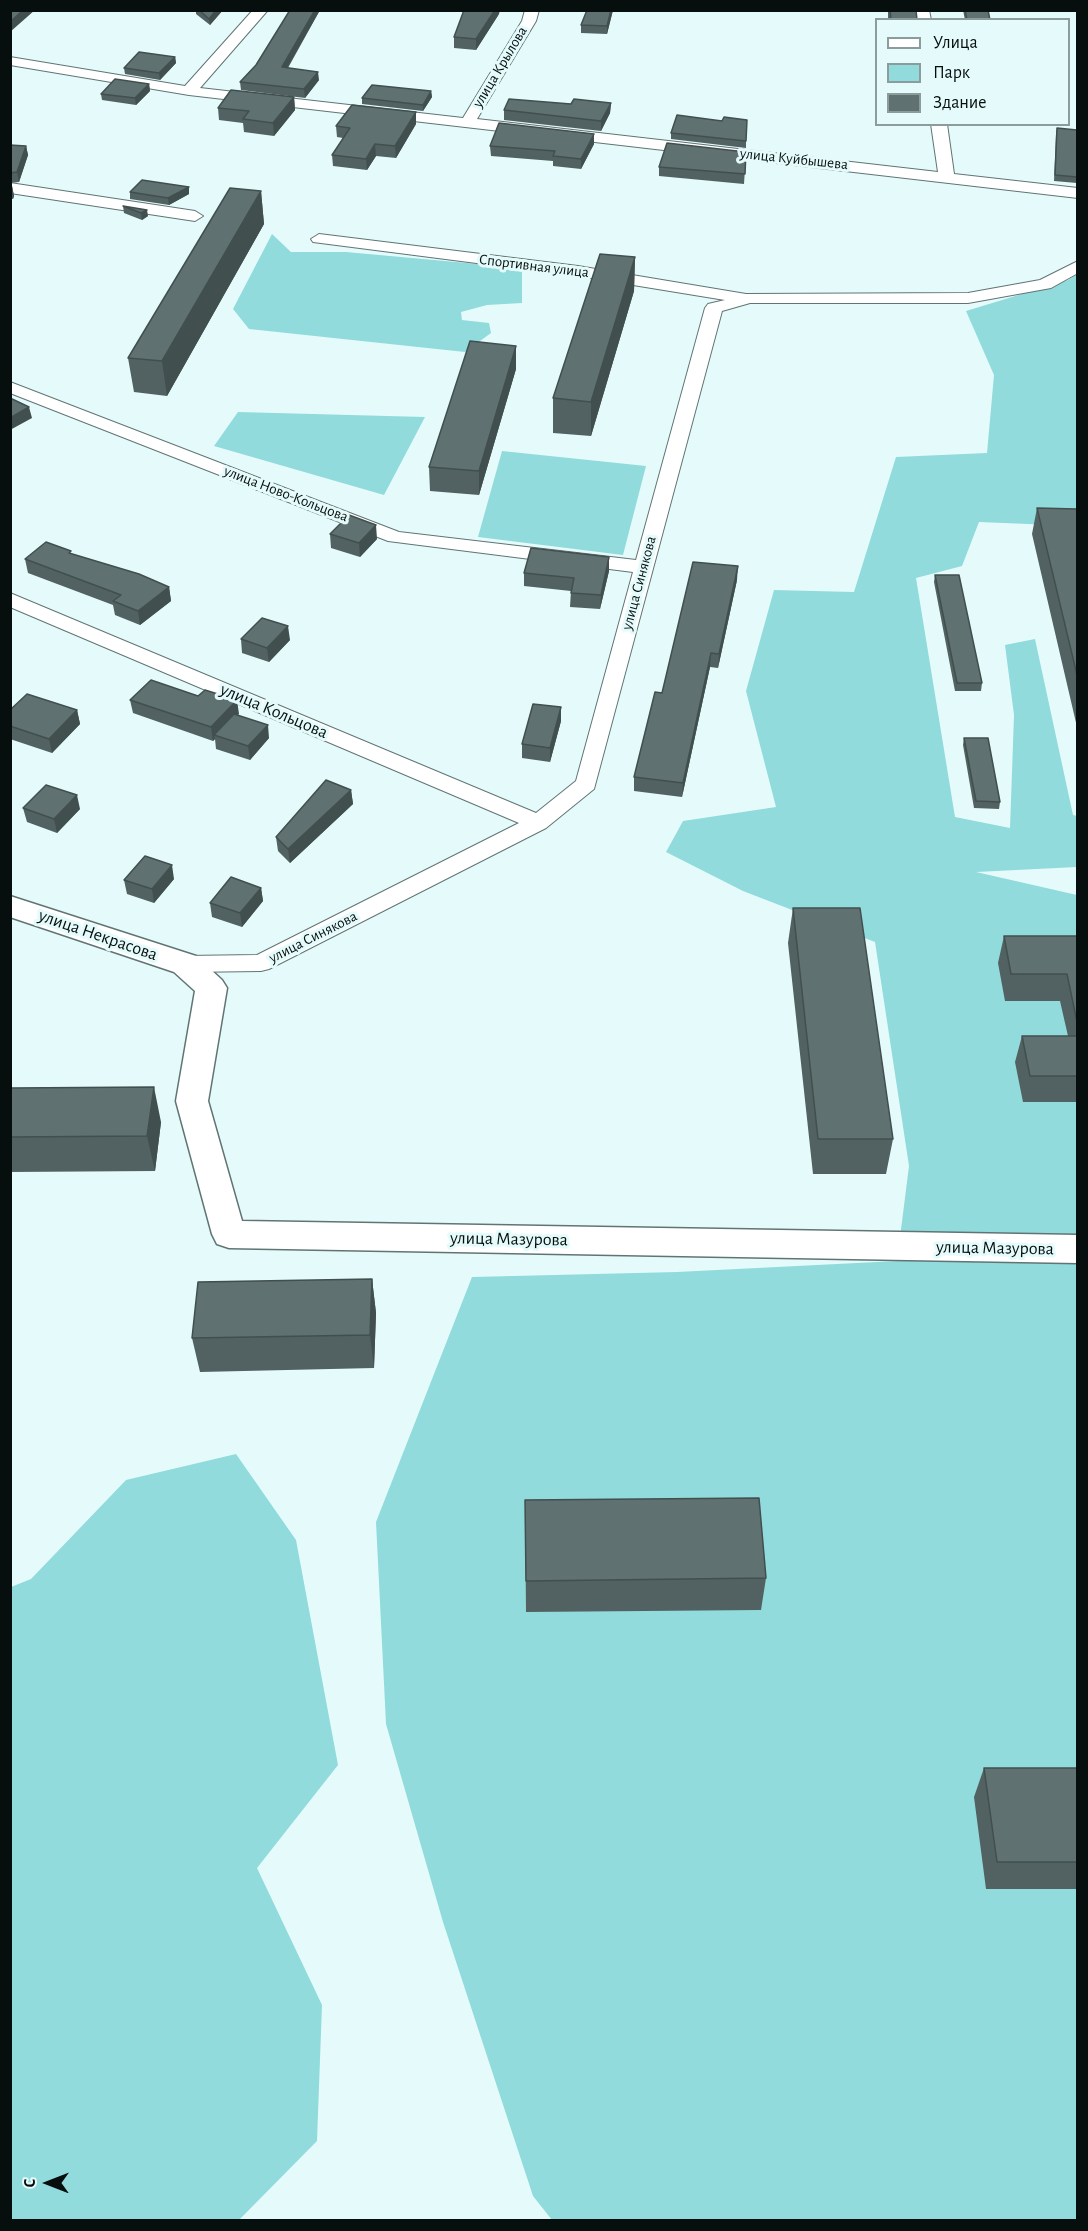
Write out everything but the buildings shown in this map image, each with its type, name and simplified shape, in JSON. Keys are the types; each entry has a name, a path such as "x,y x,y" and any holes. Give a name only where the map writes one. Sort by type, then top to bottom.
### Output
{"street":[{"path":"189,91 261,10"},
{"name":"улица Крылова","path":"467,123 529,21 532,10"},
{"name":"улица Куйбышева","path":"10,61 189,91 1077,193"},
{"path":"939,126 947,177"},
{"path":"10,188 195,216"},
{"name":"Спортивная улица","path":"319,239 578,271 749,298"},
{"name":"улица Синякова","path":"185,964 261,963 538,823 586,784 714,308 749,298 968,298 1045,284 1077,266"},
{"name":"улица Ново-Кольцова","path":"10,387 395,537 644,567"},
{"name":"улица Кольцова","path":"10,599 538,823"},
{"name":"улица Некрасова","path":"10,906 185,964"},
{"name":"улица Мазурова","path":"185,964 211,988 192,1101 229,1234 1077,1249"}],"green space":[{"path":"272,234 291,252 346,252 522,268 522,303 487,305 461,312 462,320 489,323 491,333 465,352 249,329 233,309"},
{"path":"1077,274 1077,526 979,522 962,566 916,578 955,817 1010,828 1014,715 1005,645 1035,639 1073,815 1077,816 1077,867 976,872 1077,895 1077,2220 552,2220 533,2196 443,1922 386,1724 376,1522 472,1277 677,1272 897,1261 909,1166 875,942 743,891 666,852 683,821 776,807 746,691 774,590 854,592 896,457 987,453 994,375 966,311 1068,280"},
{"path":"238,412 425,417 384,495 214,446"},
{"path":"502,451 646,466 623,555 478,537"},
{"path":"236,1454 296,1540 338,1765 257,1868 322,2005 317,2141 239,2220 11,2220 11,1587 31,1579 126,1480"}]}
